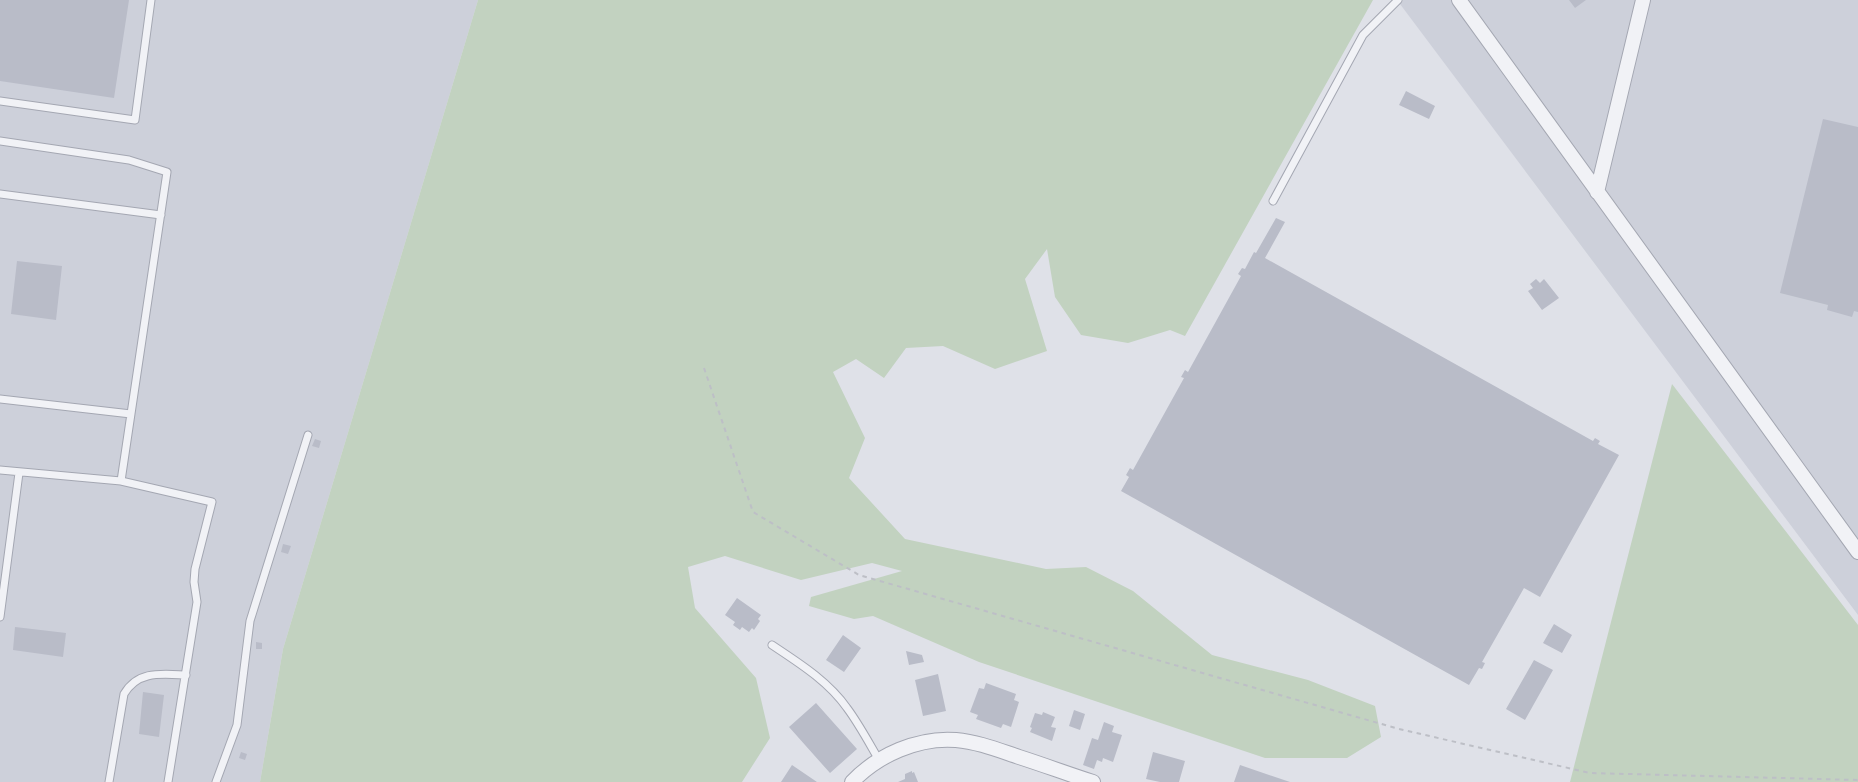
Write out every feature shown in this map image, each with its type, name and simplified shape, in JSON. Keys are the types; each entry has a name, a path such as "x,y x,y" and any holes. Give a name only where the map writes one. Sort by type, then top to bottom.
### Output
{"street":[{"path":"1459,0 1858,552"},
{"path":"1597,192 1643,0"},
{"path":"852,782 879,760 903,748 955,740 980,744 1093,782"}],"lane":[{"path":"0,101 135,120 151,0"},
{"path":"1273,201 1363,35 1398,0"},
{"path":"0,141 129,160 167,172 122,481"},
{"path":"0,194 161,215"},
{"path":"0,399 131,414"},
{"path":"216,782 237,725 250,621 308,435"},
{"path":"0,470 122,481 212,502 195,569 197,602 168,782"},
{"path":"0,617 19,472"},
{"path":"772,645 809,670 832,690 847,708 879,760"},
{"path":"109,782 124,694 129,684 153,673 186,675"}],"path":[{"path":"704,368 753,512 859,575 1399,729 1590,773 1858,780"}],"shaded area":[{"path":"0,0 478,0 283,649 260,782 0,782"},
{"path":"1397,0 1858,0 1858,615"}],"green space":[{"path":"478,0 1373,0 1185,336 1170,330 1128,343 1081,335 1055,297 1047,249 1025,279 1047,351 995,369 943,346 906,348 884,378 856,359 833,372 865,438 849,478 905,539 1046,569 1086,567 1133,591 1212,655 1308,680 1375,706 1381,737 1347,758 1265,758 979,662 873,616 854,619 809,606 811,597 902,571 872,563 801,580 725,556 688,567 695,608 756,678 770,738 742,782 260,782 283,649"},
{"path":"1672,384 1858,625 1858,782 1570,782"}],"building":[{"path":"0,0 129,0 114,98 0,81"},
{"path":"1569,0 1586,0 1575,8"},
{"path":"1406,91 1435,106 1429,119 1399,105"},
{"path":"1823,119 1858,127 1858,312 1854,311 1852,317 1827,310 1828,305 1780,293"},
{"path":"1276,218 1285,222 1265,258 1593,441 1595,438 1600,441 1598,444 1619,455 1540,597 1524,588 1482,662 1485,663 1482,669 1479,668 1469,685 1121,491 1129,477 1126,475 1130,468 1133,470 1184,378 1181,377 1185,370 1188,372 1241,276 1238,274 1242,268 1245,269 1254,252 1256,253"},
{"path":"17,261 62,266 56,320 11,314"},
{"path":"1536,279 1540,283 1544,279 1559,298 1542,310 1528,291 1533,288 1530,284"},
{"path":"315,439 321,441 319,448 312,446"},
{"path":"283,544 291,546 288,554 281,552"},
{"path":"737,598 761,615 754,630 752,628 749,632 742,627 740,630 733,625 735,622 725,615"},
{"path":"1554,624 1572,635 1562,653 1543,643"},
{"path":"15,627 66,633 63,657 13,650"},
{"path":"843,635 861,648 844,672 826,660"},
{"path":"256,642 262,643 262,649 256,649"},
{"path":"906,651 922,655 924,662 909,665"},
{"path":"1534,660 1553,670 1525,720 1506,709"},
{"path":"938,674 946,711 923,716 915,680"},
{"path":"986,683 1016,694 1014,700 1019,702 1011,727 1003,724 1001,728 976,719 978,715 970,712 979,688 984,689"},
{"path":"143,692 164,695 159,737 139,734"},
{"path":"816,703 857,749 830,773 789,727"},
{"path":"1074,710 1085,714 1080,730 1069,726"},
{"path":"1043,712 1055,717 1051,727 1056,728 1052,741 1030,732 1035,713 1042,715"},
{"path":"1104,722 1114,726 1112,732 1122,735 1113,762 1103,758 1102,762 1097,760 1094,769 1083,765 1092,738 1098,740"},
{"path":"241,752 247,754 245,760 239,758"},
{"path":"1153,752 1185,761 1179,782 1146,779"},
{"path":"792,765 817,782 781,782"},
{"path":"1240,765 1290,782 1234,782"},
{"path":"912,771 918,782 898,782 905,779 905,774"}]}
